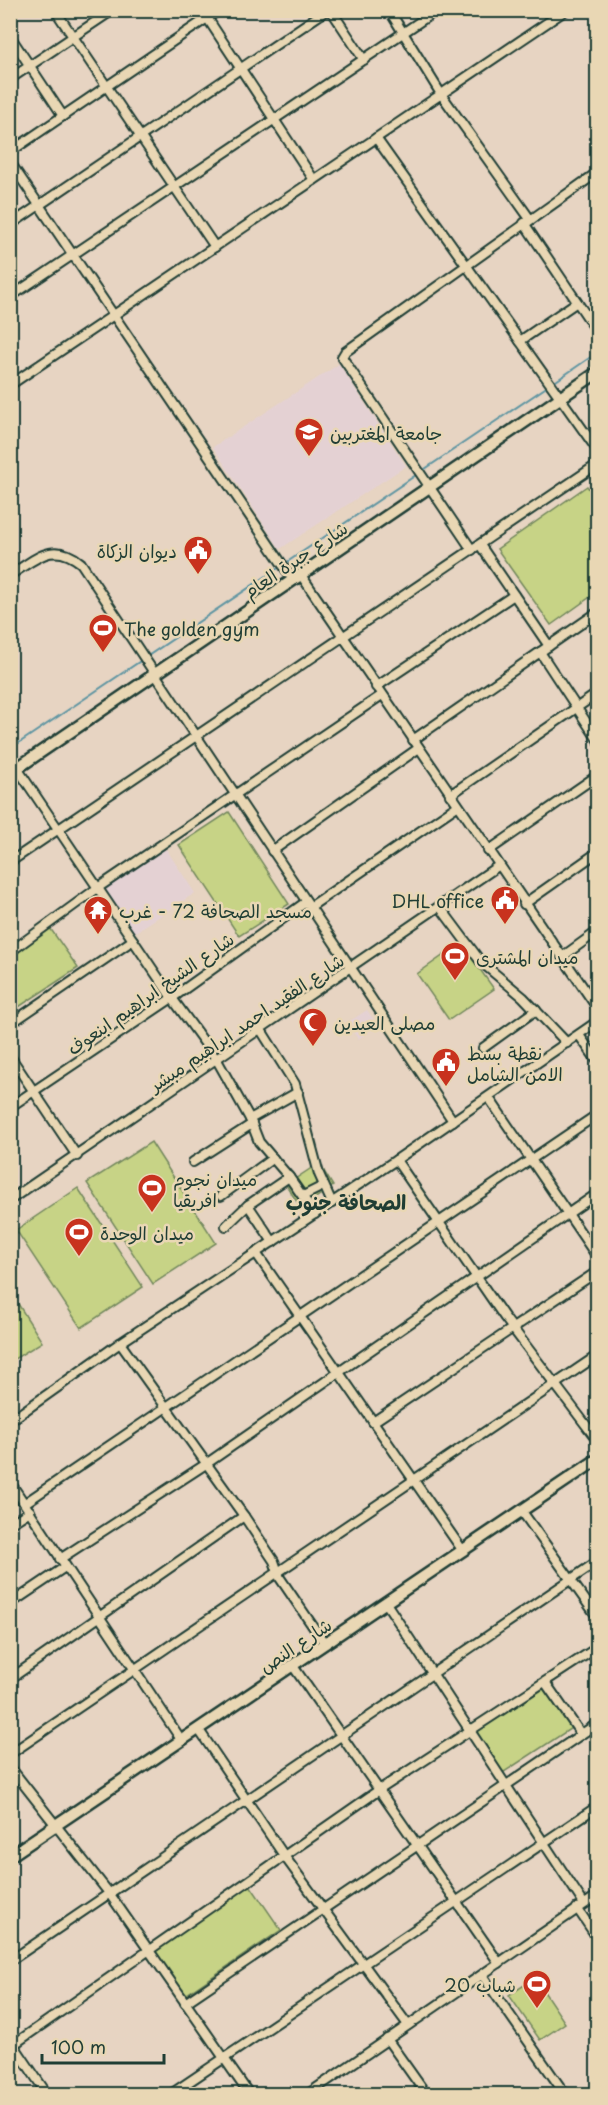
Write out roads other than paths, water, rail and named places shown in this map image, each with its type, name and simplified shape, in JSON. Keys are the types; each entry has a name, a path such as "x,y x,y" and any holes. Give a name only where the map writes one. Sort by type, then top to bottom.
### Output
{"street":[{"path":"55,10 215,247"},
{"path":"10,79 113,10"},
{"path":"202,10 314,180"},
{"path":"10,152 219,10"},
{"path":"10,225 329,10 364,60"},
{"path":"389,10 597,333"},
{"path":"10,297 437,10"},
{"path":"10,385 566,10"},
{"path":"10,36 63,116"},
{"path":"376,138 597,451"},
{"path":"10,162 297,578 341,636 419,748 597,1009"},
{"path":"472,550 342,357 345,352 597,171"},
{"path":"520,341 577,302"},
{"name":"شارع جبرة العام","path":"13,767 154,675 597,372"},
{"path":"10,862 341,636 597,466"},
{"path":"480,545 549,646"},
{"path":"10,575 43,554 57,551 70,554 81,562 453,1122"},
{"path":"376,687 514,595"},
{"path":"413,740 597,612"},
{"path":"540,652 597,740"},
{"path":"450,795 597,693"},
{"path":"10,952 99,887 381,695"},
{"path":"272,850 419,748"},
{"path":"13,767 99,887 172,998 217,1060 260,1142 315,1214"},
{"path":"488,851 597,775"},
{"name":"شارع الشيخ ابراهيم ابنعوف","path":"10,1107 308,904 458,806"},
{"path":"524,904 597,852"},
{"name":"شارع الفقيد احمد ابراهيم مبشر","path":"10,1200 351,969 498,866"},
{"path":"440,907 481,962 536,1010 567,1043"},
{"path":"562,957 597,931"},
{"path":"10,1024 133,940"},
{"path":"483,1048 536,1010"},
{"path":"10,1421 120,1343 489,1098 597,1021"},
{"path":"261,1030 298,1092 323,1186 332,1203"},
{"path":"579,1035 597,1062"},
{"path":"10,1056 77,1156"},
{"path":"193,1162 298,1092"},
{"path":"489,1098 597,1258"},
{"path":"25,1503 597,1114"},
{"path":"221,1196 273,1158"},
{"path":"396,1160 514,1330 597,1441"},
{"path":"226,1226 248,1205 289,1177"},
{"path":"303,1196 323,1186"},
{"path":"60,1559 206,1464 597,1193"},
{"path":"248,1205 273,1242"},
{"path":"256,1253 463,1551"},
{"path":"373,1422 514,1330 597,1271"},
{"path":"120,1343 244,1516 325,1644"},
{"path":"10,1754 135,1672 597,1355"},
{"name":"شارع النص","path":"10,1856 597,1458"},
{"path":"10,1482 182,1741"},
{"path":"521,1510 597,1618"},
{"path":"10,1524 30,1511"},
{"path":"10,1679 244,1516"},
{"path":"10,1961 340,1735 435,1674 597,1561"},
{"path":"10,1604 65,1567"},
{"path":"386,1603 435,1674 543,1843 597,1939"},
{"path":"47,2094 11,2044 148,1952 380,1790 597,1647"},
{"path":"293,1666 380,1790 415,1846 499,1963"},
{"path":"545,1682 581,1734"},
{"path":"185,2003 597,1723"},
{"path":"199,1730 285,1857 408,2025"},
{"path":"10,1767 54,1826 109,1893 249,2094"},
{"path":"171,2094 597,1806"},
{"path":"308,2094 597,1895"},
{"path":"482,1975 565,2094"},
{"path":"387,2039 426,2094"}],"waterway":[{"path":"553,383 598,352"},
{"path":"10,749 548,386"}],"place":[{"name":"جامعة المغتربين","path":"309,458"},
{"name":"ديوان الزكاة","path":"198,576"},
{"name":"The golden gym","path":"103,654"},
{"name":"DHL office","path":"505,926"},
{"name":"مسجد الصحافة 72 - غرب","path":"98,936"},
{"name":"ميدان المشترى","path":"455,982"},
{"name":"مصلى العيدين","path":"313,1048"},
{"name":"نقطة بسط الامن الشامل","path":"446,1088"},
{"name":"ميدان نجوم افريقيا","path":"152,1214"},
{"name":"ميدان الوحدة","path":"79,1258"},
{"name":"شباب 20","path":"537,2010"}],"district":[{"name":"الصحافة جنوب","path":"346,1202"}]}
